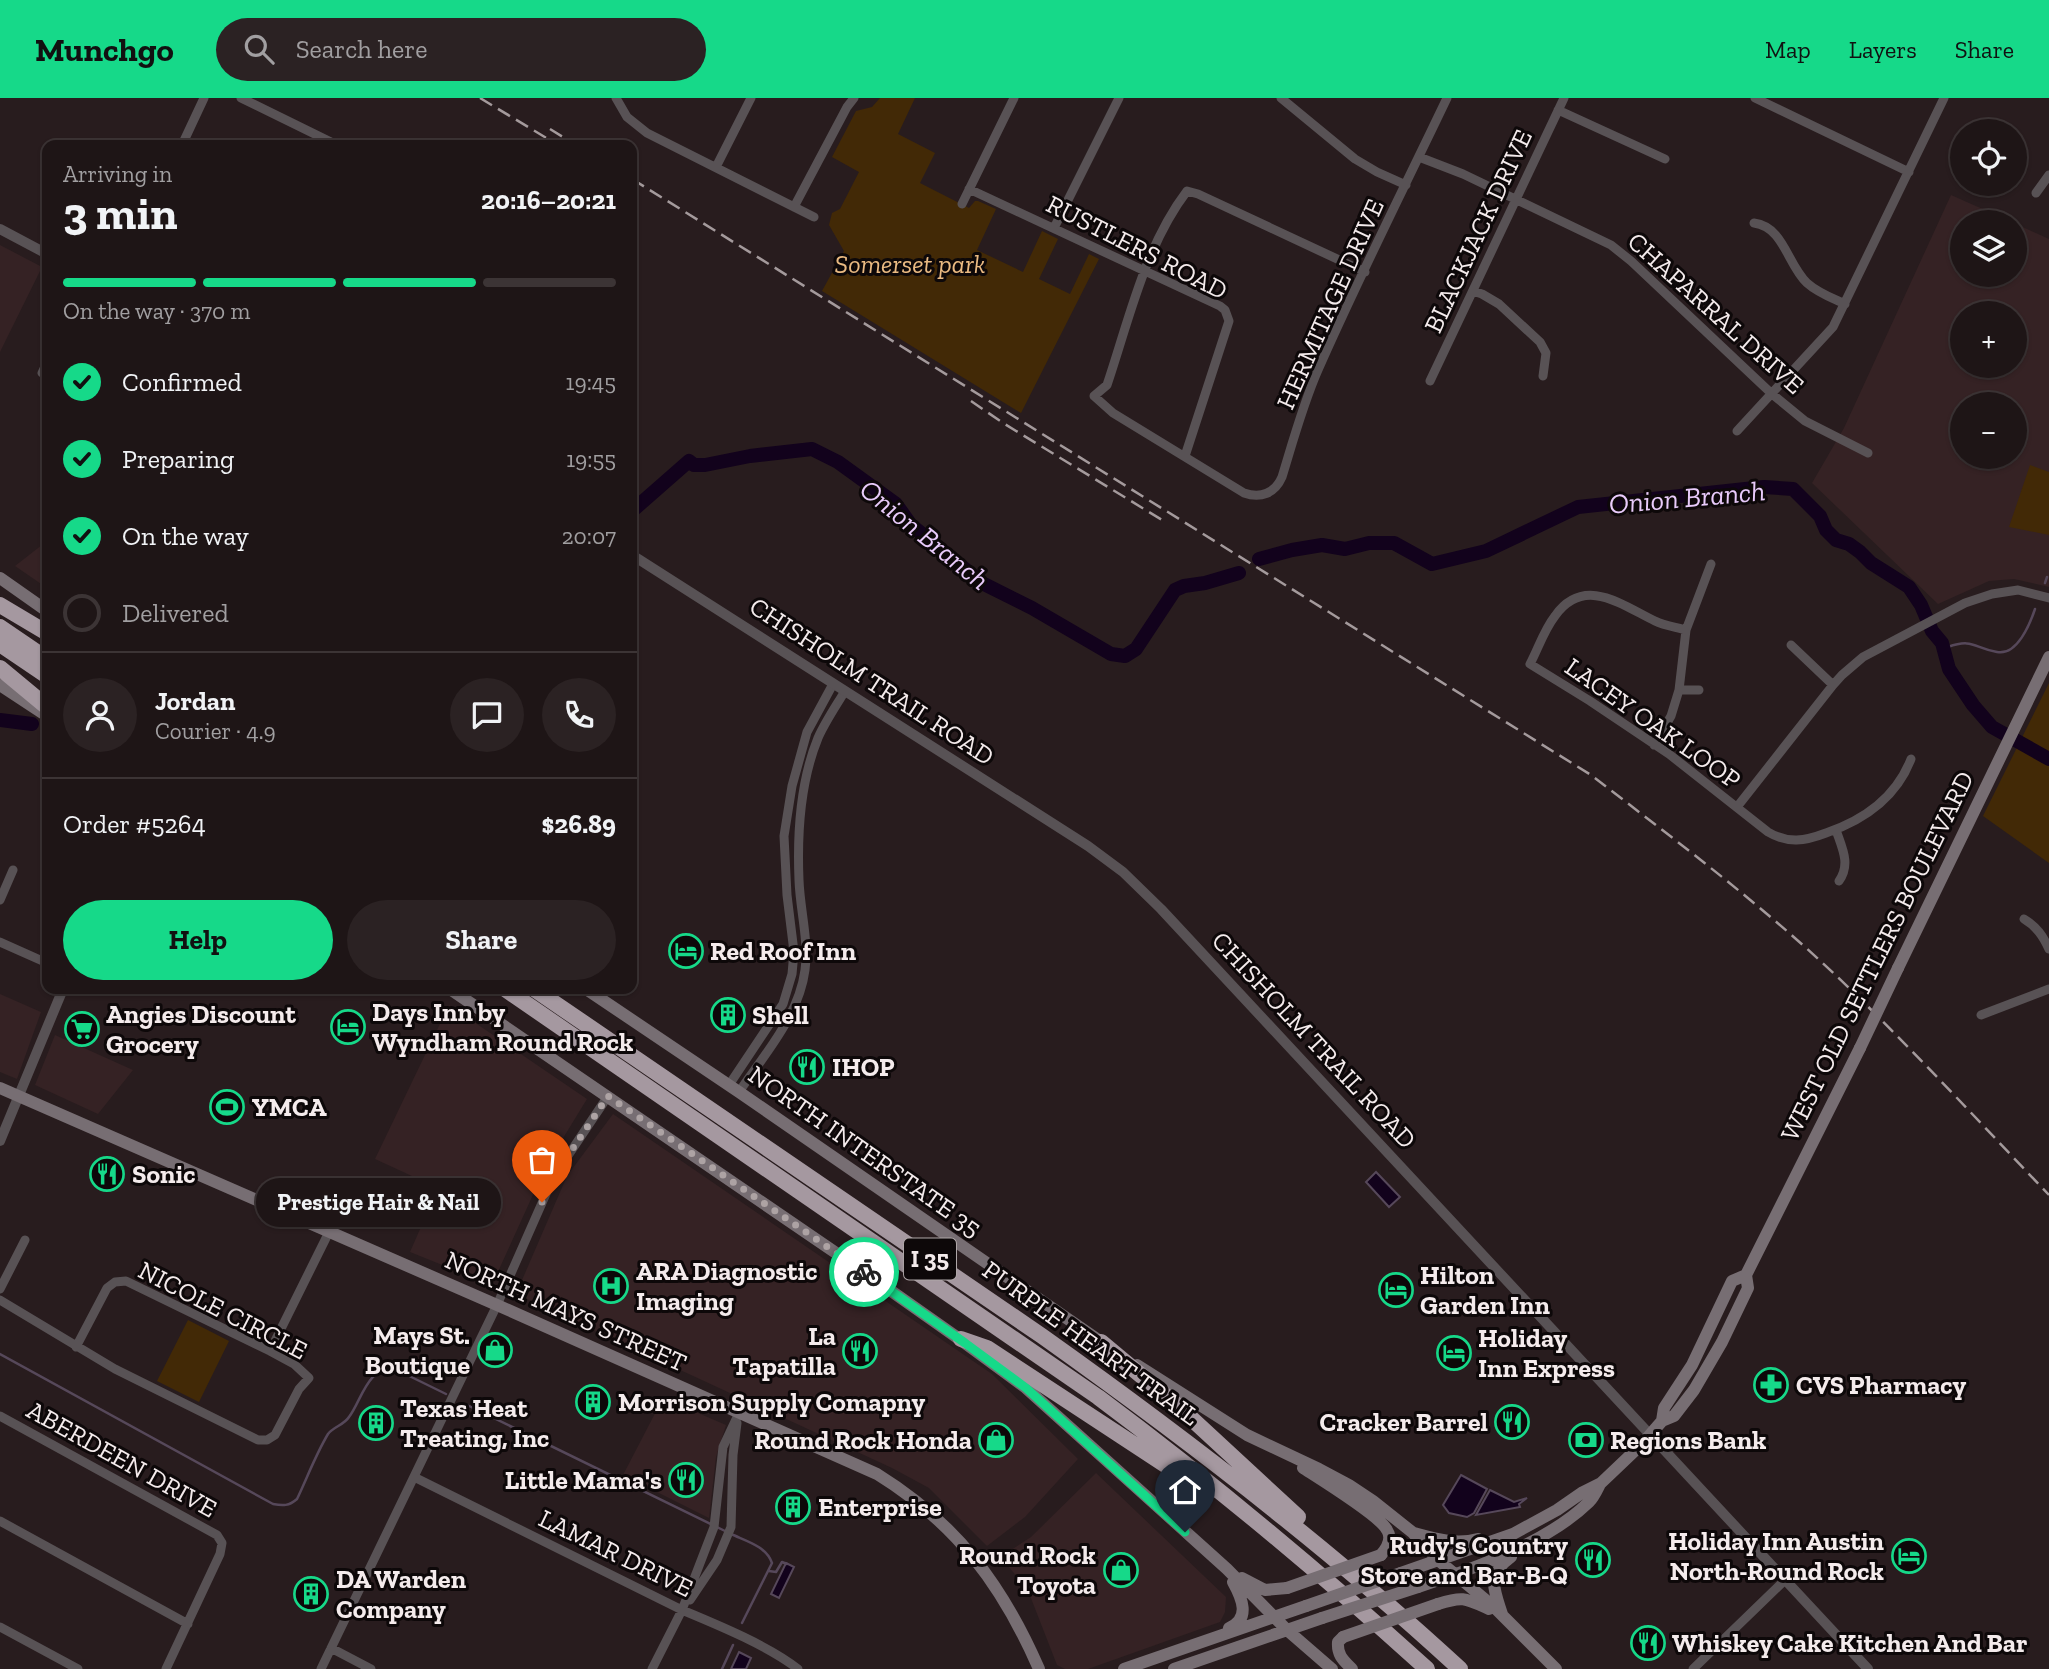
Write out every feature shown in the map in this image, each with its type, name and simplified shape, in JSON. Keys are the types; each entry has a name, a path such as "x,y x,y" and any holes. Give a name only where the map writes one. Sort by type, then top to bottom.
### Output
{"highway":[{"path":"0,605 42,630"},
{"path":"0,627 42,656"},
{"path":"0,644 42,673"},
{"path":"0,668 42,703"},
{"name":"PURPLE HEART TRAIL","path":"512,994 1098,1397 1164,1446 1290,1548 1427,1669"},
{"name":"PURPLE HEART TRAIL","path":"541,994 1110,1384 1214,1461 1316,1544 1460,1669"},
{"path":"961,1339 987,1348 1183,1476 1237,1516 1319,1584 1352,1600"},
{"path":"1101,1342 1180,1408 1430,1642"}],"main road":[{"path":"0,578 42,607"},
{"name":"WEST OLD SETTLERS BOULEVARD","path":"1513,1534 1601,1483 1662,1421 1674,1416 1705,1372 1748,1289 1746,1275 1860,1048 2049,657"},
{"path":"0,685 42,713"},
{"path":"457,994 961,1339 1026,1388 1227,1569 1287,1630 1332,1669"},
{"name":"NORTH INTERSTATE 35","path":"593,994 1101,1342 1247,1435 1349,1485 1412,1532 1438,1560 1502,1615 1556,1669"},
{"name":"NORTH MAYS STREET","path":"0,1088 862,1466 908,1494 934,1515 972,1556 1003,1597 1020,1626 1039,1669"},
{"path":"1227,1569 1265,1590 1287,1588 1381,1555 1388,1548 1388,1530 1379,1521 1280,1452"},
{"name":"WEST OLD SETTLERS BOULEVARD","path":"1174,1669 1490,1561 1545,1533 1591,1500 1601,1483"},
{"path":"1412,1532 1441,1540 1465,1542 1513,1534"},
{"path":"1502,1615 1495,1592 1496,1572 1501,1564 1545,1533"},
{"path":"1124,1669 1513,1534"},
{"path":"1194,1645 1234,1627 1240,1620 1243,1613 1241,1597 1227,1569"},
{"path":"1352,1669 1341,1659 1338,1651 1338,1642 1343,1637 1457,1598 1464,1598 1502,1615"}],"street":[{"path":"185,140 204,98"},
{"path":"241,98 327,140"},
{"path":"615,98 627,117 647,133 814,217"},
{"path":"716,167 751,98"},
{"path":"794,207 854,98"},
{"path":"1054,228 1119,98"},
{"path":"1281,98 1354,159 1406,185"},
{"name":"HERMITAGE DRIVE","path":"1145,271 1107,385 1094,396 1113,413 1250,495 1264,495 1275,488 1282,477 1318,371 1447,98"},
{"name":"BLACKJACK DRIVE","path":"1430,381 1564,98"},
{"path":"1755,98 1909,172"},
{"path":"1737,430 1825,338 1846,304 1944,98"},
{"path":"962,204 1011,99"},
{"path":"1558,110 1665,159"},
{"name":"CHAPARRAL DRIVE","path":"1419,157 1463,174 1596,237 1620,252 1772,394 1805,421 1868,453"},
{"path":"2036,193 2049,175"},
{"name":"RUSTLERS ROAD","path":"969,189 1225,310 1229,321 1185,456"},
{"path":"1145,271 1159,239 1187,191 1365,272"},
{"path":"1754,223 1768,227 1776,233 1793,266 1808,284 1822,294 1846,304"},
{"path":"0,229 42,251"},
{"path":"1473,291 1499,304 1540,342 1546,353 1543,376"},
{"name":"CHISHOLM TRAIL ROAD","path":"637,558 1088,846 1123,872 1868,1669"},
{"path":"1654,745 1671,716 1679,690 1686,630 1711,564"},
{"path":"1737,807 1833,685 1863,657 1948,611 1992,594 2018,590 2049,598"},
{"name":"LACEY OAK LOOP","path":"1686,630 1659,623 1605,596 1586,595 1569,603 1555,615 1530,664 1654,745 1768,832 1786,840 1805,841 1856,822 1878,807 1903,776 1911,759"},
{"path":"1791,645 1833,685"},
{"path":"734,1088 757,1043 783,1004 792,974 794,952 784,836 792,786 807,732 833,684"},
{"path":"1679,690 1699,691"},
{"path":"734,1088 767,1050 787,1020 805,971 799,879 803,788 818,736 845,691"},
{"path":"1836,830 1846,861 1839,881"},
{"path":"0,900 13,870"},
{"path":"2024,919 2040,932 2049,949"},
{"path":"0,942 42,961"},
{"path":"1981,1015 2049,989"},
{"path":"0,1141 61,994"},
{"path":"757,1043 767,1050"},
{"path":"321,1669 497,1305 553,1178 608,1096"},
{"path":"270,1351 330,1232"},
{"path":"0,1289 25,1240"},
{"name":"NICOLE CIRCLE","path":"0,1300 76,1347 115,1369 261,1441 275,1435 299,1390 309,1378 294,1364 270,1351 131,1282 120,1280 107,1288 76,1347"},
{"path":"652,1669 682,1610 714,1527 723,1447 739,1413"},
{"path":"682,1610 717,1560 731,1527 732,1462 739,1413"},
{"name":"ABERDEEN DRIVE","path":"0,1416 214,1532 222,1543 220,1554 188,1624"},
{"name":"LAMAR DRIVE","path":"414,1477 786,1660 798,1669"},
{"path":"0,1521 188,1624 166,1669"},
{"path":"1697,1668 1785,1580"},
{"path":"0,1627 78,1669"},
{"path":"331,1648 371,1669"}],"shaded area":[{"path":"1951,196 1985,210 1950,210 1950,287 2027,287 2027,229 2049,239 2049,587 2014,579 1989,581 1938,604 1812,483 1844,428"},
{"path":"0,245 42,267 0,352"},
{"path":"42,545 42,585 15,566"},
{"path":"0,994 41,1012 17,1079 0,1072"},
{"path":"449,1005 587,1099 546,1166 492,1285 410,1252 438,1188 375,1159"},
{"path":"55,1035 133,1070 98,1114 35,1085"},
{"path":"613,1114 992,1374 1078,1459 1025,1517 987,1546 929,1488 892,1468 516,1294 567,1176"},
{"path":"1376,1172 1400,1197 1389,1207 1366,1182"},
{"path":"663,1398 726,1425 716,1457 709,1518 623,1475"},
{"path":"1096,1473 1226,1597 1225,1612 1220,1622 1088,1669 1065,1669 1057,1665 1027,1588 1000,1557 1031,1537"},
{"path":"1461,1475 1487,1489 1474,1513 1467,1517 1449,1513 1443,1505"},
{"path":"1490,1490 1514,1502 1527,1498 1519,1504 1520,1507 1476,1515"},
{"path":"786,1563 794,1567 779,1598 771,1594"},
{"path":"739,1652 751,1658 746,1669 731,1669"}],"green space":[{"name":"Somerset park","path":"880,98 915,98 898,134 935,153 920,183 969,208 978,201 996,209 977,250 1023,272 1042,231 1058,239 1039,279 1070,294 1089,254 1099,259 1021,413 822,291 844,251 829,225 832,213 840,209 859,172 832,157 856,111 872,107"},
{"path":"2030,465 2049,472 2049,535 2009,527"},
{"path":"2049,683 2049,863 1983,816"},
{"path":"188,1320 229,1341 199,1402 157,1381"}],"waterway":[{"name":"Onion Branch","path":"637,507 689,461 694,465 705,465 750,456 812,449 838,462 896,504 911,525 982,583 1032,608 1111,654 1125,656 1136,649 1175,590 1239,573"},
{"name":"Onion Branch","path":"1259,559 1322,545 1345,549 1369,543 1394,543 1432,564 1486,551 1578,507 1764,487 1793,489 1820,516 1826,530 1836,540 1849,544 1871,563 1909,587 1921,605 1932,631 1942,643 1949,669 1973,705 1992,727 2049,759"},
{"path":"2045,583 2047,577"},
{"path":"1942,643 1948,647 1963,643 2004,652 2022,638 2035,609"},
{"name":"Onion Branch","path":"0,720 32,724"},
{"path":"0,1354 273,1504 280,1505 297,1499 328,1434 347,1420 366,1386 378,1373 395,1369 446,1394"},
{"path":"465,1404 725,1531"},
{"path":"731,1534 760,1548 772,1563 742,1623"},
{"path":"769,1571 776,1572 782,1562 787,1564"},
{"path":"722,1669 733,1645"}],"railway":[{"path":"480,98 550,140"},
{"path":"550,129 568,140"},
{"path":"637,182 1591,775 1723,878 1819,959 1900,1039 2049,1195"},
{"path":"971,401 1167,523"}],"way so far":[{"path":"542,1202 553,1178 608,1096 864,1272"}],"place":[{"name":"Red Roof Inn","path":"686,951"},
{"name":"Shell","path":"728,1015"},
{"name":"Days Inn by Wyndham Round Rock","path":"348,1027"},
{"name":"Angies Discount Grocery","path":"82,1029"},
{"name":"IHOP","path":"807,1067"},
{"name":"YMCA","path":"227,1107"},
{"name":"Sonic","path":"107,1174"},
{"name":"Prestige Hair & Nail","path":"542,1202"},
{"name":"ARA Diagnostic Imaging","path":"611,1286"},
{"name":"Hilton Garden Inn","path":"1396,1290"},
{"name":"Mays St. Boutique","path":"495,1350"},
{"name":"La Tapatilla","path":"860,1351"},
{"name":"Holiday Inn Express","path":"1454,1353"},
{"name":"CVS Pharmacy","path":"1771,1385"},
{"name":"Morrison Supply Comapny","path":"593,1402"},
{"name":"Cracker Barrel","path":"1512,1422"},
{"name":"Texas Heat Treating, Inc","path":"376,1423"},
{"name":"Round Rock Honda","path":"996,1440"},
{"name":"Regions Bank","path":"1586,1440"},
{"name":"Little Mama's","path":"686,1480"},
{"name":"Enterprise","path":"793,1507"},
{"name":"Holiday Inn Austin North-Round Rock","path":"1909,1556"},
{"name":"Rudy's Country Store and Bar-B-Q","path":"1593,1560"},
{"name":"Round Rock Toyota","path":"1121,1570"},
{"name":"DA Warden Company","path":"311,1594"},
{"name":"Whiskey Cake Kitchen And Bar","path":"1648,1643"}],"route":[{"path":"864,1272 1026,1388 1185,1532"}]}
